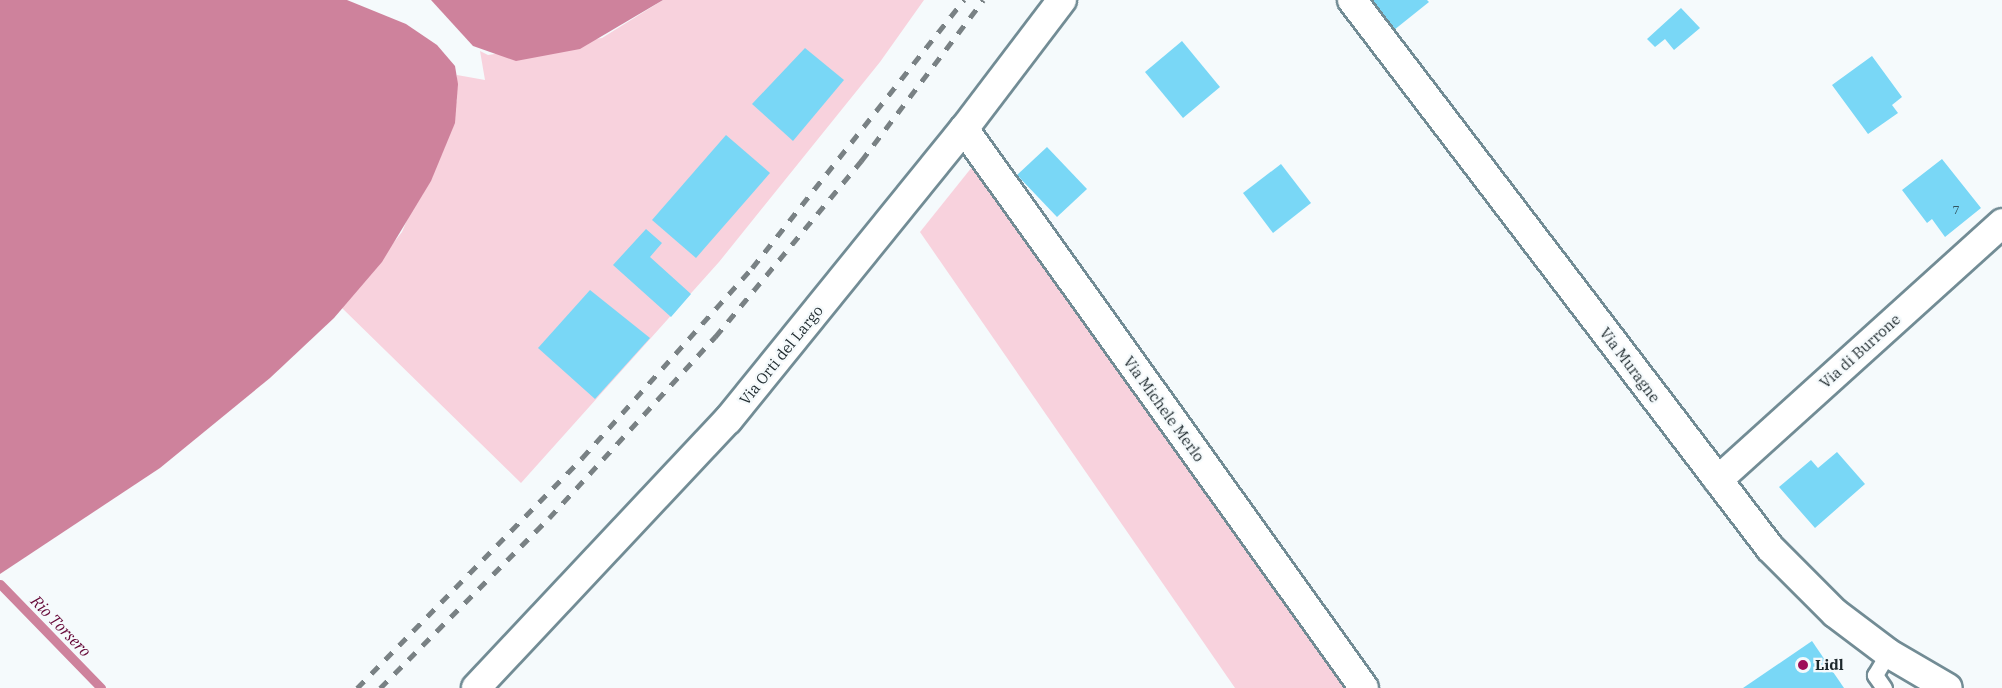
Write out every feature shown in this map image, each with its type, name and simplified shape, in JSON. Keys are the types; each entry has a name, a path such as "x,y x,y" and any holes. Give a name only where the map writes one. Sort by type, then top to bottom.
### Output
{"street":[{"name":"Via Orti del Largo","path":"476,688 728,420 964,129 1062,0"},
{"name":"Via Muragne","path":"1352,0 1770,548 1835,613 1888,653 1948,688"},
{"name":"Via Michele Merlo","path":"964,129 1364,688"},
{"name":"Via di Burrone","path":"1718,480 2002,223"}],"lane":[{"path":"1884,688 1875,675 1888,653"}],"shaded area":[{"path":"0,0 347,0 406,24 437,45 455,66 458,84 455,123 431,181 382,262 334,318 270,378 160,468 0,574"},
{"path":"431,0 663,0 580,49 516,61 473,46"},
{"path":"663,0 924,0 880,62 719,262 521,483 342,308 402,232 457,100 457,75 485,80 480,51 488,55 602,38"},
{"path":"976,162 1345,688 1235,688 920,232"}],"building":[{"path":"1370,0 1427,0 1429,2 1394,30"},
{"path":"1681,8 1700,28 1674,50 1665,39 1655,47 1647,39"},
{"path":"1182,41 1220,87 1183,118 1145,72"},
{"path":"805,48 844,80 793,141 752,104"},
{"path":"1872,56 1902,97 1892,105 1898,113 1868,134 1832,85"},
{"path":"726,135 770,173 696,258 652,220"},
{"path":"1047,147 1087,189 1057,217 1017,175"},
{"path":"1942,159 1981,208 1945,237 1932,219 1927,223 1902,190"},
{"path":"1281,164 1311,203 1273,233 1243,193"},
{"path":"646,229 662,243 650,257 691,294 671,317 613,265"},
{"path":"590,290 650,338 595,399 538,348"},
{"path":"1837,452 1865,484 1815,528 1779,487 1811,460 1818,468"},
{"name":"Lidl","path":"1812,641 1844,688 1743,688"}],"waterway":[{"name":"Rio Torsero","path":"0,584 101,688"}],"railway":[{"path":"357,688 582,458 752,268 964,0"},
{"path":"380,688 549,518 715,337 861,161 983,0"}],"place":[{"name":"Lidl","path":"1803,665"}]}
